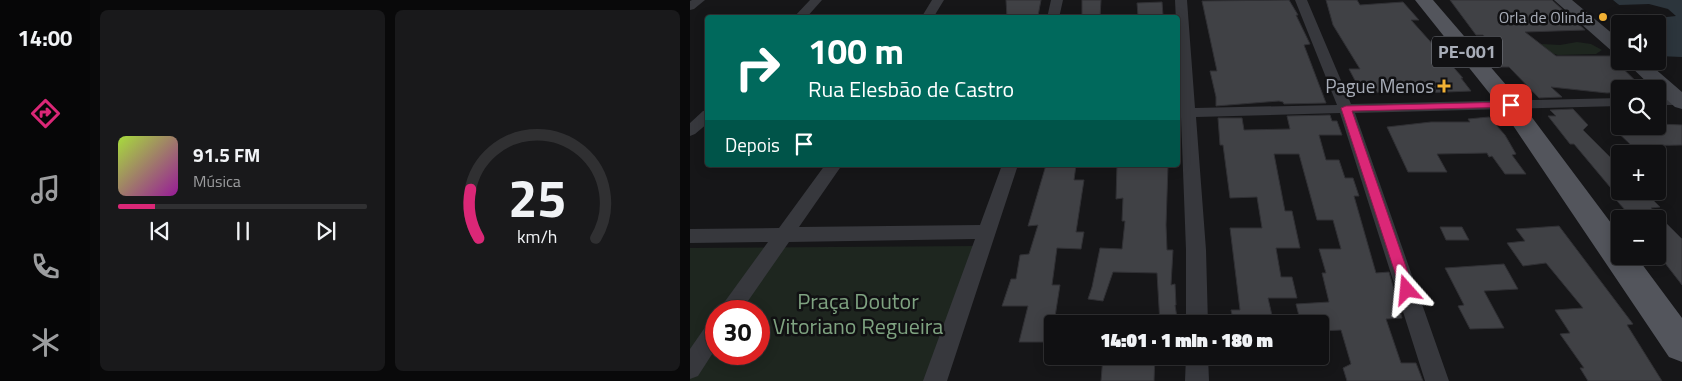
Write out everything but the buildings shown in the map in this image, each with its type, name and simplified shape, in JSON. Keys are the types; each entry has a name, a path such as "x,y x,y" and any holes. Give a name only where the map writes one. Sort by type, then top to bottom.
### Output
{"main road":[{"name":"PE-001","path":"1424,0 1511,105 1682,346"},
{"path":"1562,0 1611,41"},
{"path":"1644,70 1681,102"}],"street":[{"path":"690,7 699,0"},
{"path":"802,15 816,0"},
{"path":"929,15 938,0"},
{"path":"1054,15 1057,0"},
{"path":"1181,0 1182,113 1196,250 1197,315"},
{"path":"1301,0 1346,108 1437,381"},
{"path":"1666,101 1681,102"},
{"path":"1182,113 1611,102"},
{"path":"690,131 702,118"},
{"path":"738,300 833,167"},
{"path":"935,381 1009,167"},
{"path":"690,236 988,232"},
{"path":"690,368 705,346"},
{"path":"1197,365 1197,381"}],"green space":[{"path":"1577,42 1591,44 1602,50 1596,54 1558,55 1551,53 1541,44 1560,45"},
{"name":"Praça Doutor Vitoriano Regueira","path":"976,246 925,381 690,381 690,248"}],"shaded area":[{"path":"1611,0 1682,0 1682,57 1666,56 1666,15 1649,15 1662,14 1619,5"}],"pier":[{"path":"1609,0 1613,0 1619,5 1649,4 1668,9 1676,16 1628,15 1623,14 1648,12 1618,7"}],"place":[{"name":"Orla de Olinda","path":"1603,17"},
{"name":"Pague Menos","path":"1444,86"}],"route":[{"path":"1407,290 1346,108 1511,105"}]}
